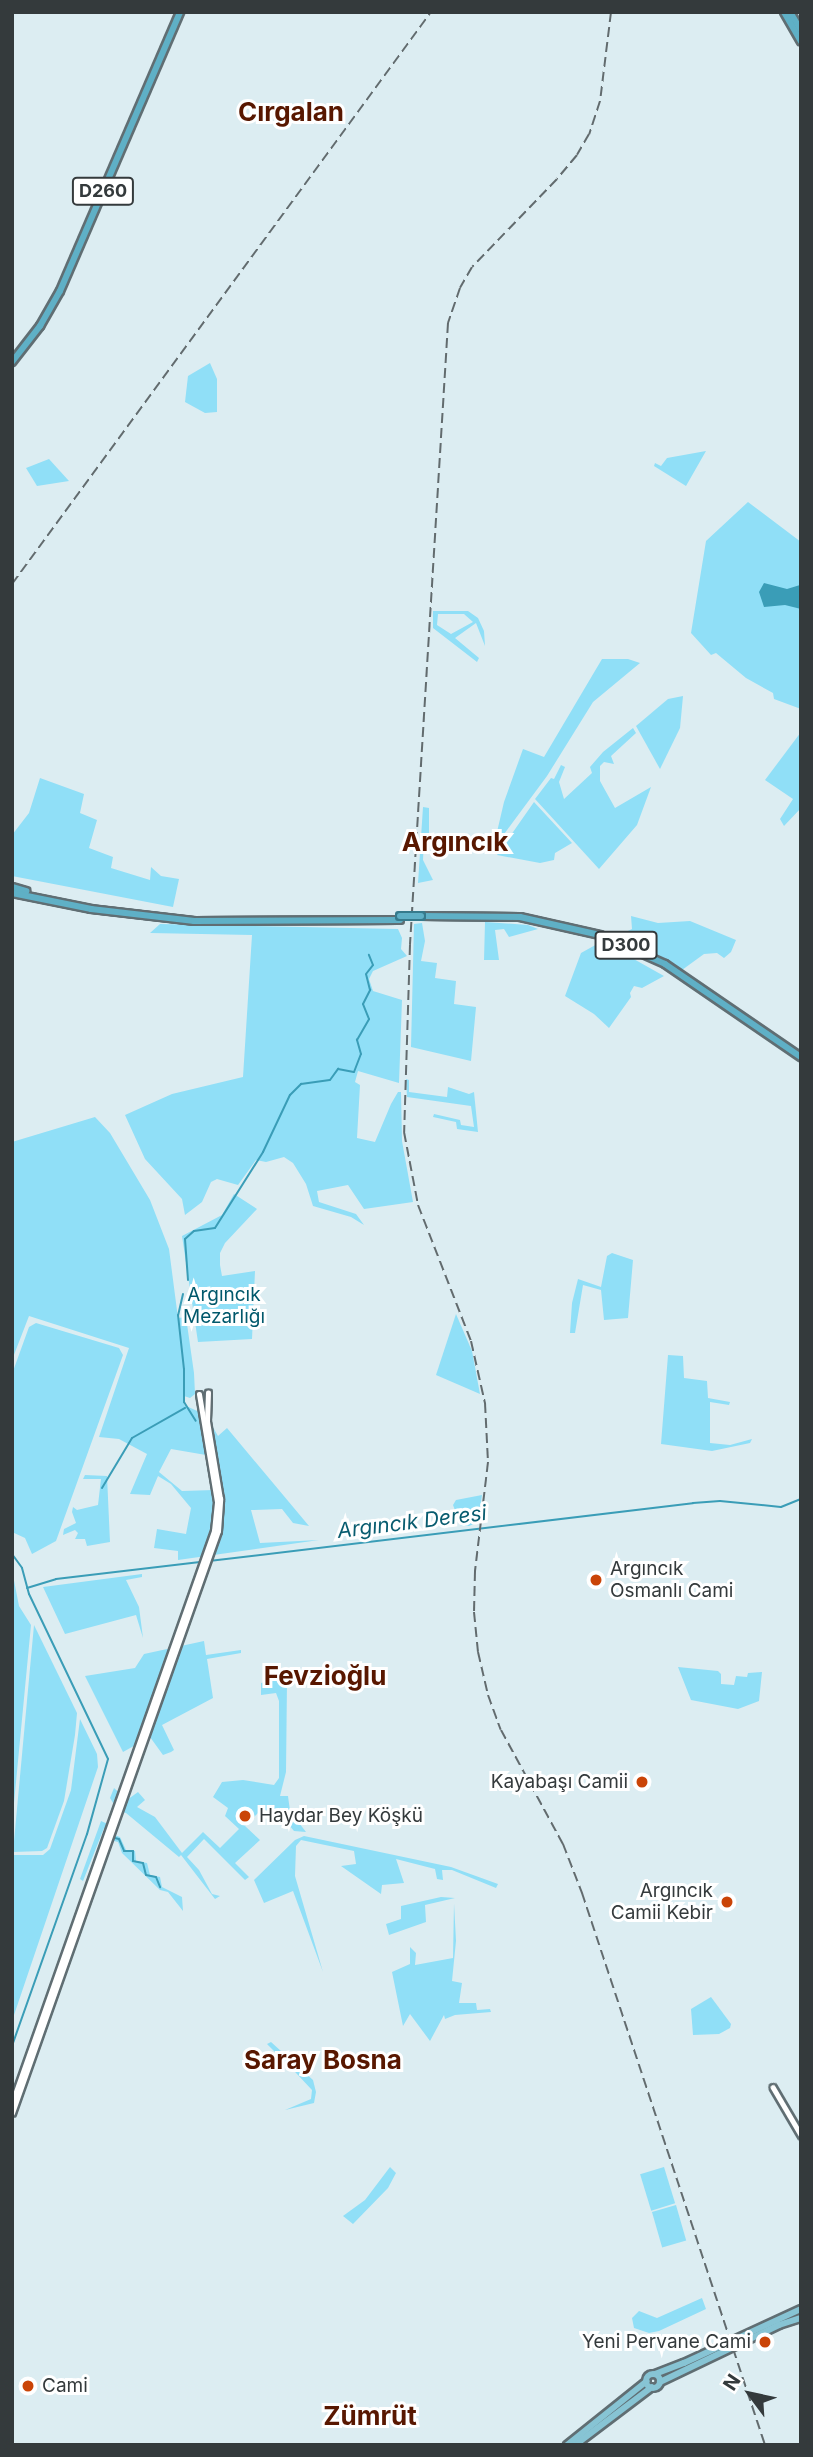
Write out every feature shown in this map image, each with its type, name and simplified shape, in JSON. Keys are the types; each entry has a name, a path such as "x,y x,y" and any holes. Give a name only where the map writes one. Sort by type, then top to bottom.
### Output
{"highway":[{"name":"D260","path":"12,357 39,322 60,283 178,12"},
{"name":"D260","path":"12,362 40,326 60,291 178,12"},
{"path":"784,12 801,41"},
{"path":"790,12 801,30"},
{"name":"D300","path":"12,890 131,915 194,921 400,918 520,921 598,938 663,968 801,1060"},
{"path":"12,898 26,894"}],"main road":[{"path":"12,2113 221,1516 206,1421 208,1393"},
{"path":"12,2103 206,1561 214,1531 217,1502 199,1395"},
{"path":"773,2087 801,2134"},
{"path":"567,2445 639,2388 649,2376 684,2364 801,2309"},
{"path":"575,2445 660,2382 779,2325 801,2318"},
{"path":"654,2374 660,2382"},
{"path":"639,2375 639,2388"},
{"path":"647,2381 652,2387"}],"green space":[{"path":"210,363 217,379 217,412 205,413 185,402 188,376"},
{"path":"706,451 686,486 654,466 655,463 661,466 667,458"},
{"path":"49,459 69,481 37,486 26,468"},
{"path":"748,502 801,542 801,709 774,699 773,693 746,678 716,653 711,655 691,633 706,541"},
{"path":"433,611 468,611 478,618 484,631 485,646 476,623 455,638 479,658 477,662 433,628","holes":["438,614 464,614 473,622 451,634 437,625"]},
{"path":"602,659 628,659 640,663 593,702 547,776 493,849 504,802 523,749 544,757"},
{"path":"683,696 680,728 660,769 636,726 668,699"},
{"path":"633,728 636,733 611,756 614,764 604,762 600,766 600,781 615,808 651,787 637,825 599,869 535,799 551,778 554,779 561,765 565,767 559,782 564,799 592,773 590,767 603,752"},
{"path":"801,732 801,808 784,826 780,819 793,799 765,780"},
{"path":"40,778 84,794 80,813 97,820 89,848 113,857 111,868 150,880 151,867 161,876 179,879 173,907 12,876 12,835 29,813"},
{"path":"534,802 572,843 555,853 554,860 540,863 497,855"},
{"path":"423,807 429,808 429,834 424,839 423,860 433,880 418,883"},
{"path":"631,916 658,923 690,921 736,940 731,952 724,958 717,953 704,954 682,970 615,937 632,929"},
{"path":"485,922 528,925 538,929 509,937 504,929 495,930 499,960 484,960"},
{"path":"422,923 425,941 421,961 437,963 435,978 456,981 454,1004 476,1007 471,1061 411,1047 414,924"},
{"path":"160,924 398,929 402,938 401,949 407,956 373,971 369,979 373,991 402,1000 399,1083 358,1071 355,1082 360,1085 357,1138 375,1142 391,1104 398,1092 401,1092 402,1141 413,1202 364,1209 348,1185 317,1191 319,1202 356,1214 364,1225 351,1217 313,1206 306,1184 293,1163 284,1157 266,1162 256,1160 238,1185 217,1179 211,1182 202,1202 185,1215 182,1199 145,1159 125,1115 172,1094 243,1077 252,935 150,933"},
{"path":"599,943 664,976 642,988 634,986 631,997 609,1028 594,1014 565,996 581,953"},
{"path":"406,1079 409,1080 409,1092 447,1097 448,1087 469,1094 474,1092 478,1132 457,1129 456,1122 433,1117 434,1114 460,1120 461,1125 474,1127 471,1106 407,1097"},
{"path":"95,1117 110,1133 150,1200 169,1249 178,1318 186,1317 194,1373 195,1394 190,1398 184,1396 184,1405 206,1415 218,1436 227,1428 309,1526 293,1523 282,1509 251,1510 260,1543 319,1540 178,1560 178,1551 154,1548 157,1529 186,1534 191,1508 171,1484 158,1476 150,1495 130,1494 147,1454 119,1439 99,1437 129,1348 29,1316 12,1360 12,1142","holes":["171,1449 206,1455 214,1490 182,1491 159,1472"]},
{"name":"Argıncık Mezarlığı","path":"234,1194 257,1209 225,1243 220,1253 220,1265 222,1276 255,1271 252,1339 198,1342 182,1236 222,1215"},
{"path":"612,1253 633,1260 628,1318 604,1320 601,1290 583,1285 575,1333 570,1333 572,1303 578,1279 601,1287 607,1256"},
{"path":"456,1314 472,1351 480,1394 436,1375"},
{"path":"36,1323 119,1348 123,1355 56,1541 32,1554 25,1538 12,1532 12,1374 29,1327"},
{"path":"668,1355 683,1356 684,1378 707,1381 708,1398 730,1402 729,1405 710,1402 710,1443 730,1445 752,1439 750,1443 712,1451 661,1444"},
{"path":"85,1475 107,1476 110,1542 87,1546 85,1539 75,1539 78,1533 75,1530 63,1535 64,1529 76,1523 73,1507 77,1510 98,1505 101,1479 83,1479"},
{"path":"482,1495 478,1522 461,1526 453,1505 456,1500"},
{"path":"12,1570 19,1606 31,1625 12,1824"},
{"path":"142,1574 142,1577 126,1580 139,1607 143,1638 136,1615 65,1634 43,1587"},
{"path":"34,1625 77,1713 75,1735 64,1801 47,1848 42,1851 13,1852"},
{"path":"204,1641 206,1655 241,1650 241,1653 207,1659 213,1698 162,1725 174,1750 171,1752 163,1755 150,1737 123,1752 85,1676 135,1668 144,1654"},
{"path":"678,1667 718,1671 721,1674 721,1684 734,1685 736,1676 747,1677 748,1673 762,1672 759,1701 738,1709 691,1700"},
{"path":"279,1679 287,1682 286,1772 280,1796 288,1796 290,1811 306,1832 294,1831 284,1819 264,1809 258,1813 245,1826 260,1840 235,1863 249,1877 245,1880 204,1839 187,1857 199,1870 212,1894 220,1896 215,1899 181,1855 179,1857 126,1813 118,1811 110,1798 114,1788 127,1800 138,1792 145,1800 137,1807 155,1817 182,1853 203,1832 220,1848 239,1829 225,1816 228,1808 213,1797 222,1782 243,1780 274,1785 279,1778 279,1701 276,1693 261,1695 261,1683"},
{"path":"80,1719 97,1754 98,1767 12,2021 12,1855 43,1855 50,1849 71,1790"},
{"path":"101,1821 110,1825 112,1834 120,1837 126,1850 135,1851 136,1861 147,1863 150,1875 160,1877 162,1887 182,1897 183,1911 168,1892 160,1890 122,1853 118,1842 110,1840 104,1828 83,1881 80,1879"},
{"path":"304,1836 451,1867 498,1884 496,1888 452,1870 442,1870 443,1880 437,1879 435,1869 396,1859 404,1883 382,1885 381,1894 341,1866 356,1864 354,1851 301,1840 296,1846 295,1876 323,1972 293,1891 264,1903 254,1880 295,1840"},
{"path":"441,1897 455,1898 425,1905 426,1922 389,1935 386,1924 401,1919 401,1906"},
{"path":"454,1903 456,1941 452,1981 462,1983 459,2003 476,2003 477,2010 490,2009 491,2012 455,2015 445,2019 444,2015 430,2041 410,2014 403,2026 392,1972 410,1964 410,1947 416,1953 415,1965 453,1958"},
{"path":"711,1997 731,2024 730,2028 719,2034 693,2035 691,2009"},
{"path":"271,2042 313,2080 316,2092 314,2103 285,2110 311,2099 312,2090 281,2057 264,2071 261,2067 277,2054 267,2044"},
{"path":"390,2167 396,2173 388,2188 353,2224 343,2216 365,2200"},
{"path":"664,2167 675,2203 651,2211 640,2174"},
{"path":"676,2205 686,2241 662,2247 652,2212"},
{"path":"702,2298 706,2309 659,2331 649,2333 634,2328 632,2318 639,2311 657,2318"}],"shaded area":[{"path":"764,583 787,589 800,585 801,609 785,605 764,607 759,592"}],"waterway":[{"path":"188,1280 185,1239 194,1231 215,1228 263,1152 290,1095 301,1084 330,1080 338,1069 354,1072 361,1054 357,1040 369,1019 363,1004 370,990 366,974 373,965 369,955"},
{"path":"183,1294 178,1315 184,1369 184,1402 196,1421"},
{"path":"102,1488 132,1438 185,1408"},
{"name":"Argıncık Deresi","path":"209,1561 693,1503 720,1501 781,1507 801,1499"},
{"path":"12,1554 22,1568 29,1594 108,1759 87,1834 12,2046"},
{"name":"Argıncık Deresi","path":"27,1588 56,1579 200,1562"},
{"path":"111,1837 119,1839 124,1851 133,1851 133,1861 143,1863 146,1875 156,1877 160,1887"}],"railway":[{"path":"12,584 431,12"},
{"path":"611,12 600,101 589,134 577,155 557,179 472,267 460,288 448,323 410,945 404,1132 418,1205 471,1341 485,1403 488,1462 475,1571 474,1612 478,1652 488,1695 501,1730 563,1844 582,1893 765,2445"}],"place":[{"name":"Argıncık Osmanlı Cami","path":"596,1580"},
{"name":"Kayabaşı Camii","path":"642,1782"},
{"name":"Haydar Bey Köşkü","path":"245,1816"},
{"name":"Argıncık Camii Kebir","path":"727,1902"},
{"name":"Yeni Pervane Cami","path":"765,2342"},
{"name":"Cami","path":"28,2386"}],"district":[{"name":"Cırgalan","path":"291,112"},
{"name":"Argıncık","path":"455,842"},
{"name":"Fevzioğlu","path":"325,1676"},
{"name":"Saray Bosna","path":"323,2060"},
{"name":"Zümrüt","path":"370,2416"}]}
